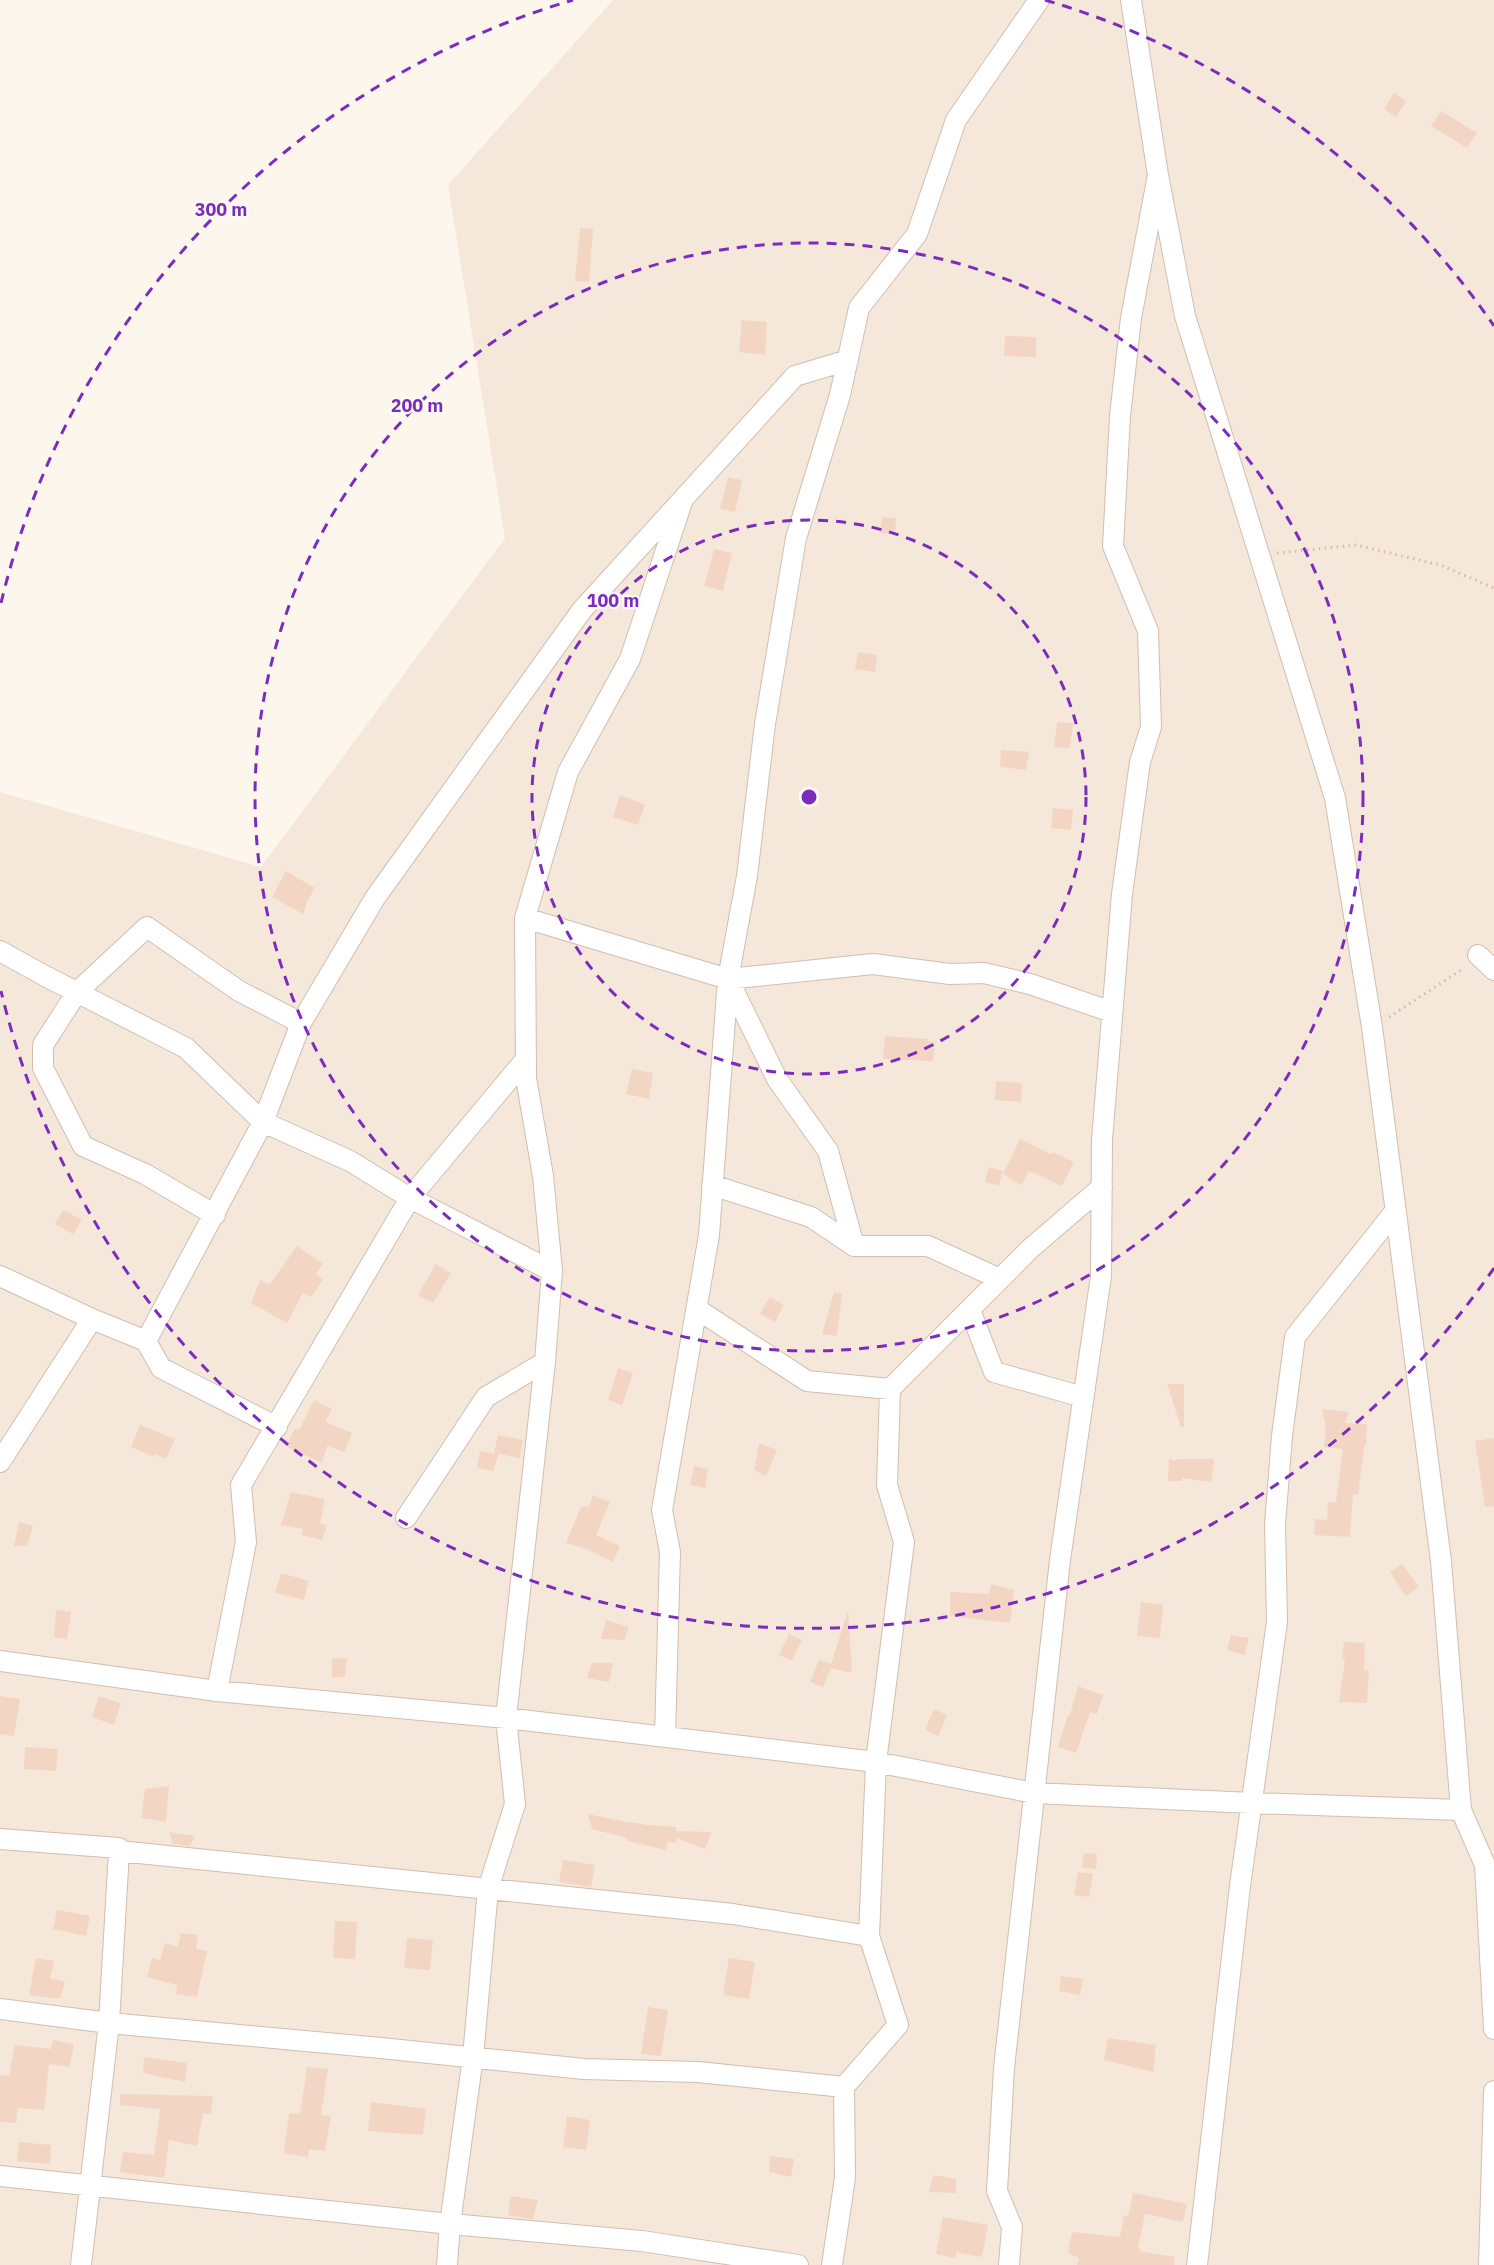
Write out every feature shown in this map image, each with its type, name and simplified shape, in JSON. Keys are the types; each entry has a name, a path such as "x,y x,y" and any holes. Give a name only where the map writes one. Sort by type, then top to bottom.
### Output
{"street":[{"path":"665,1736 670,1552 662,1510 709,1235 728,979 747,876 765,724 796,538 840,395 859,308 917,234 956,120 1039,0"},
{"path":"1131,0 1158,175 1185,316 1261,554 1335,798 1372,1028 1441,1561 1461,1810 1485,1865 1494,2029"},
{"path":"1009,2265 1012,2227 998,2191 1004,2068 1060,1560 1101,1276 1102,1140 1122,894 1140,762 1151,727 1148,631 1113,546 1120,416 1131,318 1158,175"},
{"path":"146,1341 263,1122 301,1023 375,898 582,610 795,376 848,360"},
{"path":"447,2265 450,2224 473,2058 489,1889 515,1804 506,1718 545,1362 552,1271 543,1176 526,1078 525,918 568,772 630,659 683,499"},
{"path":"525,918 728,979 873,964 950,974 984,973 1030,984 1112,1011"},
{"path":"215,1215 145,1174 83,1146 43,1068 43,1045 77,992 147,927 239,991 301,1023"},
{"path":"0,951 186,1048 263,1122 350,1161 410,1198 552,1271"},
{"path":"1478,955 1494,970"},
{"path":"728,979 777,1080 828,1151 854,1246"},
{"path":"217,1691 246,1542 241,1485 410,1198 526,1059"},
{"path":"712,1185 811,1217 854,1246 928,1246 1000,1279"},
{"path":"832,2265 845,2178 844,2087 898,2025 869,1936 876,1762 904,1542 887,1485 890,1389 1031,1248 1102,1187"},
{"path":"1197,2265 1240,1886 1277,1622 1275,1524 1282,1436 1295,1337 1396,1210"},
{"path":"0,1276 92,1319 146,1341 161,1368 277,1427"},
{"path":"697,1309 807,1381 890,1389"},
{"path":"970,1310 994,1372 1083,1397"},
{"path":"0,1462 92,1319"},
{"path":"406,1518 486,1397 545,1362"},
{"path":"0,1661 217,1691 506,1718 876,1762 1034,1793 1461,1810"},
{"path":"0,1839 119,1848 119,1851 733,1914 869,1936"},
{"path":"81,2265 109,2024 119,1851"},
{"path":"0,2009 109,2024 584,2069 698,2072 844,2087"},
{"path":"1489,2265 1494,2091"},
{"path":"0,2176 450,2224 642,2241 798,2265"}],"path":[{"path":"1261,554 1356,545 1440,565 1494,588"},
{"path":"1372,1028 1457,974 1478,955"}],"shaded area":[{"path":"613,0 1494,0 1494,2265 0,2265 0,792 261,867 505,538 448,185"}],"building":[{"path":"1394,93 1406,101 1396,117 1384,109"},
{"path":"1441,111 1477,133 1467,148 1431,126"},
{"path":"580,228 593,229 589,282 575,281"},
{"path":"742,320 767,322 765,355 739,352"},
{"path":"1005,336 1036,337 1036,357 1004,356"},
{"path":"728,477 742,480 735,512 720,509"},
{"path":"882,517 896,518 895,534 880,533"},
{"path":"714,549 732,553 723,591 704,586"},
{"path":"858,652 877,655 875,672 855,669"},
{"path":"1057,722 1073,723 1070,748 1054,747"},
{"path":"1001,750 1029,752 1026,770 1000,767"},
{"path":"620,795 645,805 638,825 613,817"},
{"path":"1053,808 1073,810 1071,830 1051,828"},
{"path":"286,871 315,888 303,914 272,897"},
{"path":"885,1036 928,1039 928,1041 935,1042 933,1061 883,1059"},
{"path":"632,1069 653,1073 649,1099 626,1094"},
{"path":"996,1081 1022,1083 1021,1102 995,1100"},
{"path":"1020,1139 1052,1155 1053,1152 1074,1162 1062,1186 1029,1171 1021,1185 1003,1174"},
{"path":"989,1167 1003,1171 999,1186 985,1182"},
{"path":"63,1210 82,1220 73,1234 55,1224"},
{"path":"297,1246 323,1264 316,1274 323,1280 311,1297 303,1293 287,1323 251,1303 260,1280 270,1284"},
{"path":"436,1264 451,1273 433,1303 418,1295"},
{"path":"834,1292 842,1294 837,1336 822,1334"},
{"path":"770,1297 784,1305 775,1322 760,1314"},
{"path":"618,1368 633,1373 622,1405 608,1400"},
{"path":"1167,1384 1184,1384 1184,1427 1181,1427"},
{"path":"314,1400 332,1409 325,1422 352,1433 344,1452 327,1446 322,1463 286,1446 295,1428 299,1430"},
{"path":"1322,1409 1349,1412 1345,1423 1367,1424 1358,1495 1353,1494 1350,1537 1314,1535 1315,1519 1327,1520 1328,1502 1336,1502 1343,1449 1324,1447 1326,1426"},
{"path":"140,1425 175,1439 166,1459 156,1454 154,1457 131,1447"},
{"path":"498,1435 523,1440 520,1458 494,1453"},
{"path":"1494,1438 1494,1506 1485,1507 1475,1441"},
{"path":"759,1443 777,1450 766,1476 754,1470"},
{"path":"480,1451 499,1454 493,1471 477,1468"},
{"path":"1169,1459 1176,1461 1177,1459 1214,1460 1211,1482 1182,1478 1182,1481 1168,1481"},
{"path":"694,1466 708,1469 705,1488 690,1485"},
{"path":"291,1492 325,1499 320,1523 327,1526 322,1540 302,1535 303,1529 281,1525"},
{"path":"593,1495 610,1502 596,1535 620,1546 613,1562 586,1549 566,1543 581,1507 589,1506"},
{"path":"19,1522 33,1526 27,1546 14,1546"},
{"path":"1402,1564 1419,1587 1406,1596 1390,1572"},
{"path":"281,1573 309,1581 304,1600 275,1593"},
{"path":"991,1584 1014,1590 1010,1623 950,1616 950,1592 989,1594"},
{"path":"1141,1602 1163,1605 1160,1638 1137,1636"},
{"path":"56,1610 71,1612 67,1639 54,1637"},
{"path":"848,1611 852,1671 846,1672 831,1668 823,1687 810,1682 819,1660 831,1664"},
{"path":"606,1620 629,1627 624,1640 601,1639"},
{"path":"789,1634 802,1640 792,1661 779,1655"},
{"path":"1231,1635 1249,1638 1245,1655 1227,1650"},
{"path":"1344,1642 1365,1643 1364,1670 1369,1670 1367,1703 1339,1702 1345,1660 1342,1660"},
{"path":"332,1658 347,1659 345,1677 332,1677"},
{"path":"592,1663 613,1663 609,1682 587,1678"},
{"path":"1078,1686 1103,1695 1097,1714 1090,1712 1076,1753 1058,1747"},
{"path":"0,1696 20,1699 14,1736 0,1734"},
{"path":"99,1696 121,1703 114,1725 92,1717"},
{"path":"934,1709 947,1715 938,1736 925,1730"},
{"path":"25,1747 58,1749 56,1771 24,1769"},
{"path":"169,1786 166,1822 141,1818 145,1789"},
{"path":"588,1814 631,1823 676,1827 676,1831 712,1832 705,1849 676,1838 676,1843 667,1842 666,1850 627,1841 627,1838 592,1829"},
{"path":"169,1832 195,1836 190,1846 173,1844"},
{"path":"1084,1853 1097,1854 1096,1869 1082,1867"},
{"path":"563,1860 595,1865 591,1887 559,1882"},
{"path":"1078,1872 1093,1874 1089,1897 1074,1895"},
{"path":"57,1910 90,1916 86,1936 53,1929"},
{"path":"335,1921 357,1922 355,1959 333,1958"},
{"path":"181,1933 198,1935 196,1949 207,1951 197,1997 176,1994 177,1985 147,1977 152,1958 160,1960 165,1943 178,1947"},
{"path":"407,1938 433,1940 430,1970 404,1968"},
{"path":"36,1958 54,1961 50,1978 65,1982 60,1999 29,1995"},
{"path":"729,1958 755,1962 749,1999 723,1995"},
{"path":"1061,1976 1083,1979 1080,1995 1059,1991"},
{"path":"648,2007 668,2010 661,2056 641,2054"},
{"path":"1108,2038 1156,2045 1153,2072 1104,2060"},
{"path":"53,2040 74,2044 70,2067 49,2064 44,2110 18,2108 16,2123 0,2122 0,2075 9,2076 15,2045 51,2049"},
{"path":"144,2057 187,2063 185,2082 143,2073"},
{"path":"307,2067 328,2069 321,2115 331,2116 325,2151 309,2149 308,2157 284,2153 289,2113 300,2114"},
{"path":"120,2094 213,2096 211,2114 203,2113 197,2146 169,2140 164,2178 120,2172 123,2152 154,2155 160,2109 120,2105"},
{"path":"371,2102 426,2109 423,2135 368,2131"},
{"path":"567,2116 590,2120 586,2150 563,2147"},
{"path":"19,2142 51,2145 50,2164 17,2161"},
{"path":"770,2156 794,2159 791,2177 769,2172"},
{"path":"933,2175 956,2179 956,2193 929,2192"},
{"path":"1133,2193 1187,2204 1183,2222 1145,2214 1139,2251 1175,2257 1174,2265 1077,2265 1079,2258 1068,2253 1072,2232 1120,2237 1124,2215 1128,2216"},
{"path":"511,2196 538,2200 533,2219 508,2215"},
{"path":"943,2217 988,2225 982,2257 956,2252 955,2258 936,2254"}]}
